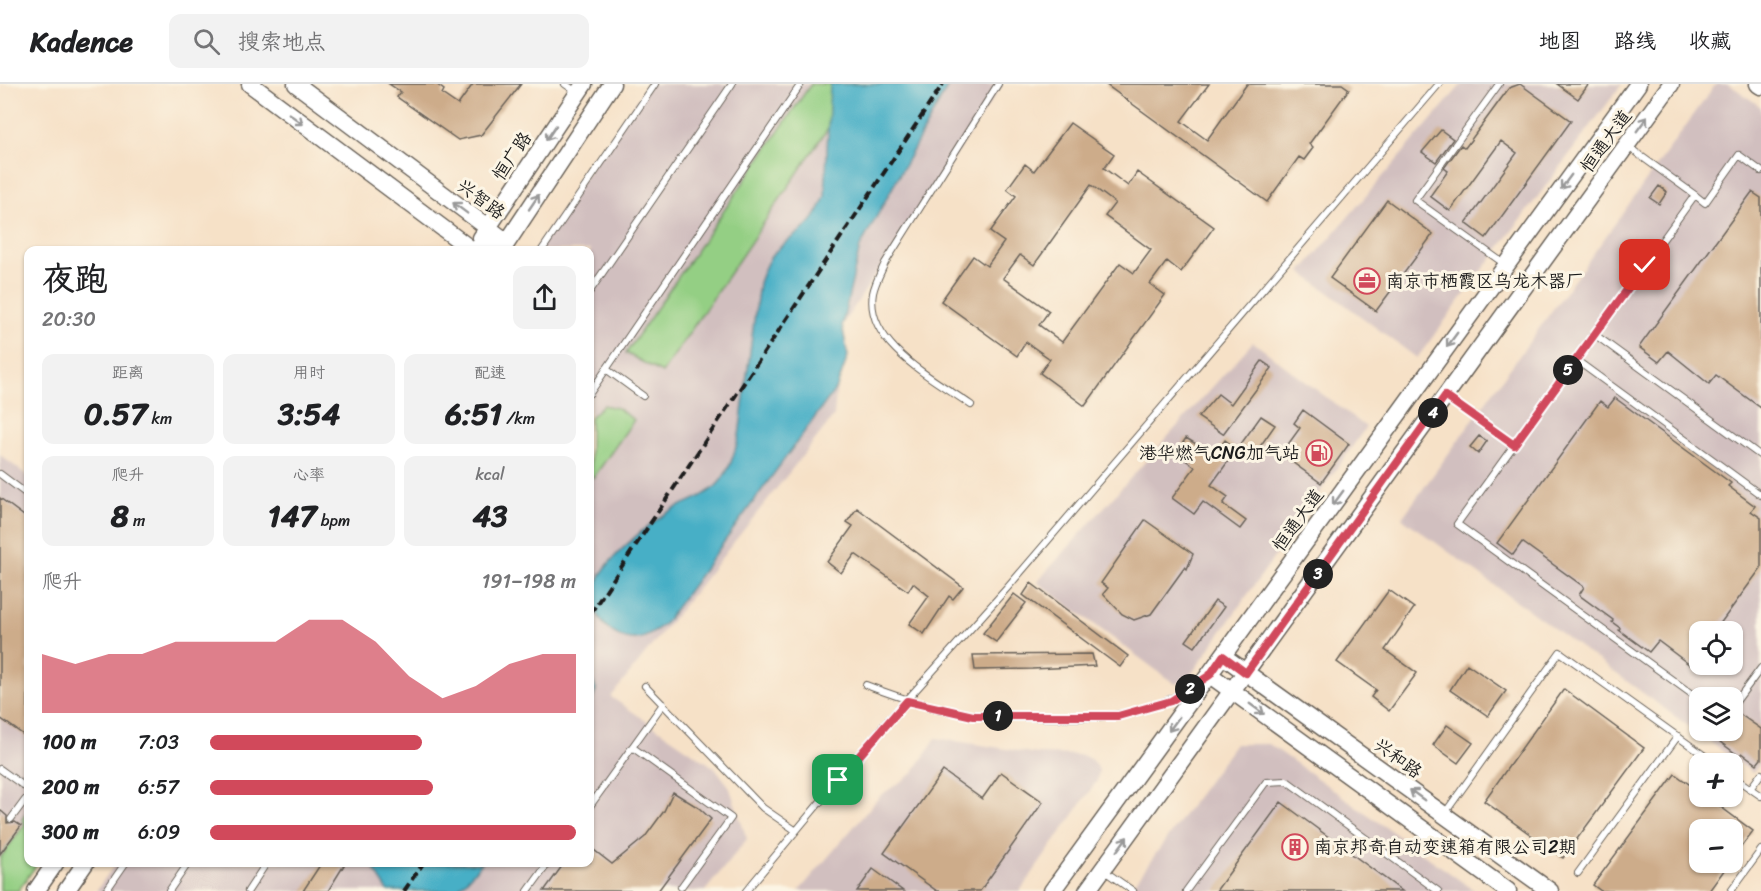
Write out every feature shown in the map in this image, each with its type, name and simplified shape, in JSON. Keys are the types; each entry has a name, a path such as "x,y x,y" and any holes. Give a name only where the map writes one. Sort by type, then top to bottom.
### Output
{"main road":[{"path":"250,84 467,246"},
{"name":"兴智路","path":"296,84 487,228 504,246"},
{"path":"504,246 612,84"},
{"name":"恒通大道","path":"1052,891 1638,84"},
{"name":"恒通大道","path":"1087,891 1671,84"},
{"name":"恒广路","path":"475,246 576,87"},
{"name":"兴和路","path":"1223,656 1550,891"},
{"path":"1210,675 1508,891"},
{"path":"36,891 53,867"},
{"path":"66,891 83,867"}],"lane":[{"path":"545,246 655,84"},
{"path":"594,285 732,84"},
{"path":"594,387 801,84"},
{"path":"970,405 890,346 876,323 873,294 885,263 998,84"},
{"path":"746,891 795,830 1439,84"},
{"path":"1499,84 1415,200 1506,266"},
{"path":"1626,146 1705,202 1739,155 1761,171"},
{"path":"1689,692 1456,524 1695,195"},
{"path":"1594,334 1761,456"},
{"path":"1576,360 1761,495"},
{"path":"606,369 643,396"},
{"path":"1445,396 1514,445"},
{"path":"0,474 24,492"},
{"path":"1444,815 1560,652 1701,753"},
{"path":"1743,692 1761,668"},
{"path":"866,685 907,701 973,716 1118,716 1171,701 1210,675"},
{"path":"645,686 763,808 795,830"},
{"path":"594,800 663,704"},
{"path":"1578,873 1678,736"},
{"path":"632,747 731,818 681,887"},
{"path":"0,768 24,786"},
{"path":"1750,789 1761,774"},
{"path":"1186,891 1266,782 1287,781 1438,891"},
{"path":"1743,784 1761,796"},
{"path":"11,819 24,801"},
{"path":"1731,891 1761,850"},
{"path":"106,891 123,867"},
{"path":"169,891 186,867"},
{"path":"248,891 264,867"},
{"path":"528,891 545,867"},
{"path":"1103,870 1133,891"}],"shaded area":[{"path":"648,84 1003,84 842,325 834,416 611,697 715,768 729,786 747,839 705,891 96,891 113,867 594,867 594,246 537,246"},
{"path":"1462,84 1622,84 1417,358 1301,272"},
{"path":"1716,84 1729,84 1761,107 1761,762 1753,773 1743,766 1743,753 1725,753 1709,741 1743,741 1743,687 1689,687 1689,727 1402,518"},
{"path":"1253,342 1366,427 1188,679 1175,684 1037,582"},
{"path":"0,455 24,473 24,867 35,867 19,891 0,891"},
{"path":"936,738 1038,754 1082,755 1092,760 1099,770 1097,781 1020,891 799,891 881,795 912,774"},
{"path":"1235,744 1269,744 1475,891 1129,891"}],"green space":[{"path":"811,84 858,84 662,373 626,353"},
{"path":"603,405 617,408 634,420 594,477 594,413"},
{"path":"24,825 24,867 35,867 18,891 0,891 0,858"}],"water":[{"path":"830,84 949,84 860,247 842,325 848,356 837,387 665,623 645,637 637,639 617,635 602,621 594,602 597,582 603,572 632,540 655,521 716,486 725,475 731,462 739,436 759,283 770,258 784,243 810,223 825,196"},
{"path":"373,867 478,867 456,891 388,891"}],"building":[{"path":"389,84 436,84 444,90 442,94 458,105 473,84 521,84 481,135 458,140 397,97 401,92"},
{"path":"1105,84 1209,84 1181,121 1207,140 1247,84 1342,84 1349,89 1309,144 1313,148 1304,160 1299,157 1267,202"},
{"path":"1520,84 1571,121 1486,238 1466,223 1517,153 1501,141 1450,211 1430,196 1448,171 1444,168 1461,145 1465,148 1509,88"},
{"path":"1557,84 1589,84 1578,99"},
{"path":"1070,123 1114,154 1104,168 1128,186 1137,172 1214,227 1181,272 1167,261 1150,284 1165,295 1085,406 1040,373 1050,359 1026,342 1017,356 941,301 973,256 987,266 1004,242 990,232 1016,196 1007,189 1025,164 1034,171","holes":["1091,185 1115,203 1105,216 1151,250 1134,273 1120,263 1062,342 1039,325 1049,311 1003,278 1020,255 1034,265"]},
{"path":"1441,130 1453,139 1436,162 1422,152"},
{"path":"1659,186 1667,192 1659,204 1650,198"},
{"path":"1752,192 1761,198 1761,408 1716,375 1709,384 1668,351 1659,362 1639,347"},
{"path":"1387,200 1433,234 1376,311 1330,278"},
{"path":"1262,361 1272,368 1223,434 1198,417 1218,394 1231,404"},
{"path":"1615,398 1731,483 1728,486 1755,506 1751,511 1761,518 1761,568 1722,621 1689,621 1689,664 1658,641 1649,652 1619,630 1620,628 1612,622 1613,620 1579,595 1584,587 1522,542 1513,555 1497,543 1600,401 1608,407"},
{"path":"1303,410 1349,444 1321,483 1281,454 1300,428 1294,423"},
{"path":"1261,416 1275,425 1252,458 1238,448"},
{"path":"1479,436 1487,441 1478,454 1470,447"},
{"path":"1186,438 1214,455 1225,440 1237,449 1211,485 1228,497 1223,504 1246,521 1240,529 1203,502 1194,514 1172,498 1195,467 1176,453"},
{"path":"0,498 24,516 24,735 0,718"},
{"path":"857,508 963,587 953,599 949,596 924,634 909,624 929,596 913,583 908,591 855,554 841,573 827,562 853,526 847,522"},
{"path":"1145,520 1193,554 1187,569 1185,567 1151,614 1134,620 1122,614 1103,594 1108,588 1101,583"},
{"path":"1031,583 1128,656 1120,667 1023,595"},
{"path":"1389,590 1414,608 1385,650 1417,673 1389,711 1371,697 1376,690 1337,662"},
{"path":"1014,594 1026,603 996,642 983,633"},
{"path":"1215,601 1224,607 1195,647 1186,641"},
{"path":"1092,654 1095,666 975,670 973,655"},
{"path":"1467,664 1506,691 1488,716 1450,690"},
{"path":"1564,689 1644,748 1563,858 1484,801"},
{"path":"1743,716 1761,729 1761,759 1757,764 1743,753 1735,753 1719,741 1743,741"},
{"path":"1447,725 1473,743 1458,763 1433,745"},
{"path":"943,771 982,799 1001,772 1043,802 980,891 937,891 884,853"},
{"path":"1675,774 1689,784 1689,807 1721,807 1737,819 1689,819 1689,873 1722,873 1709,891 1601,891 1593,885"},
{"path":"673,792 699,808 711,819 658,891 544,891 561,867 594,867 594,850 612,864 645,837 664,811"},
{"name":"南京邦奇自动变速箱有限公司2期","path":"1281,802 1402,891 1216,891"},
{"path":"0,810 7,816 7,823 15,822 21,826 0,854"},
{"path":"1743,824 1753,831 1743,844"},
{"path":"319,867 343,867 328,891 303,891"},
{"path":"873,869 884,877 903,891 857,891"}],"railway":[{"path":"594,608 943,84"},
{"path":"404,891 421,867"}],"place":[{"name":"南京市栖霞区乌龙木器厂","path":"1367,281"},
{"name":"港华燃气CNG加气站","path":"1319,453"},
{"name":"南京邦奇自动变速箱有限公司2期","path":"1295,847"}],"route":[{"path":"838,780 907,701 973,716 1078,718 1118,716 1171,701 1210,675 1223,656 1246,673 1445,396 1514,445 1645,265"}]}
